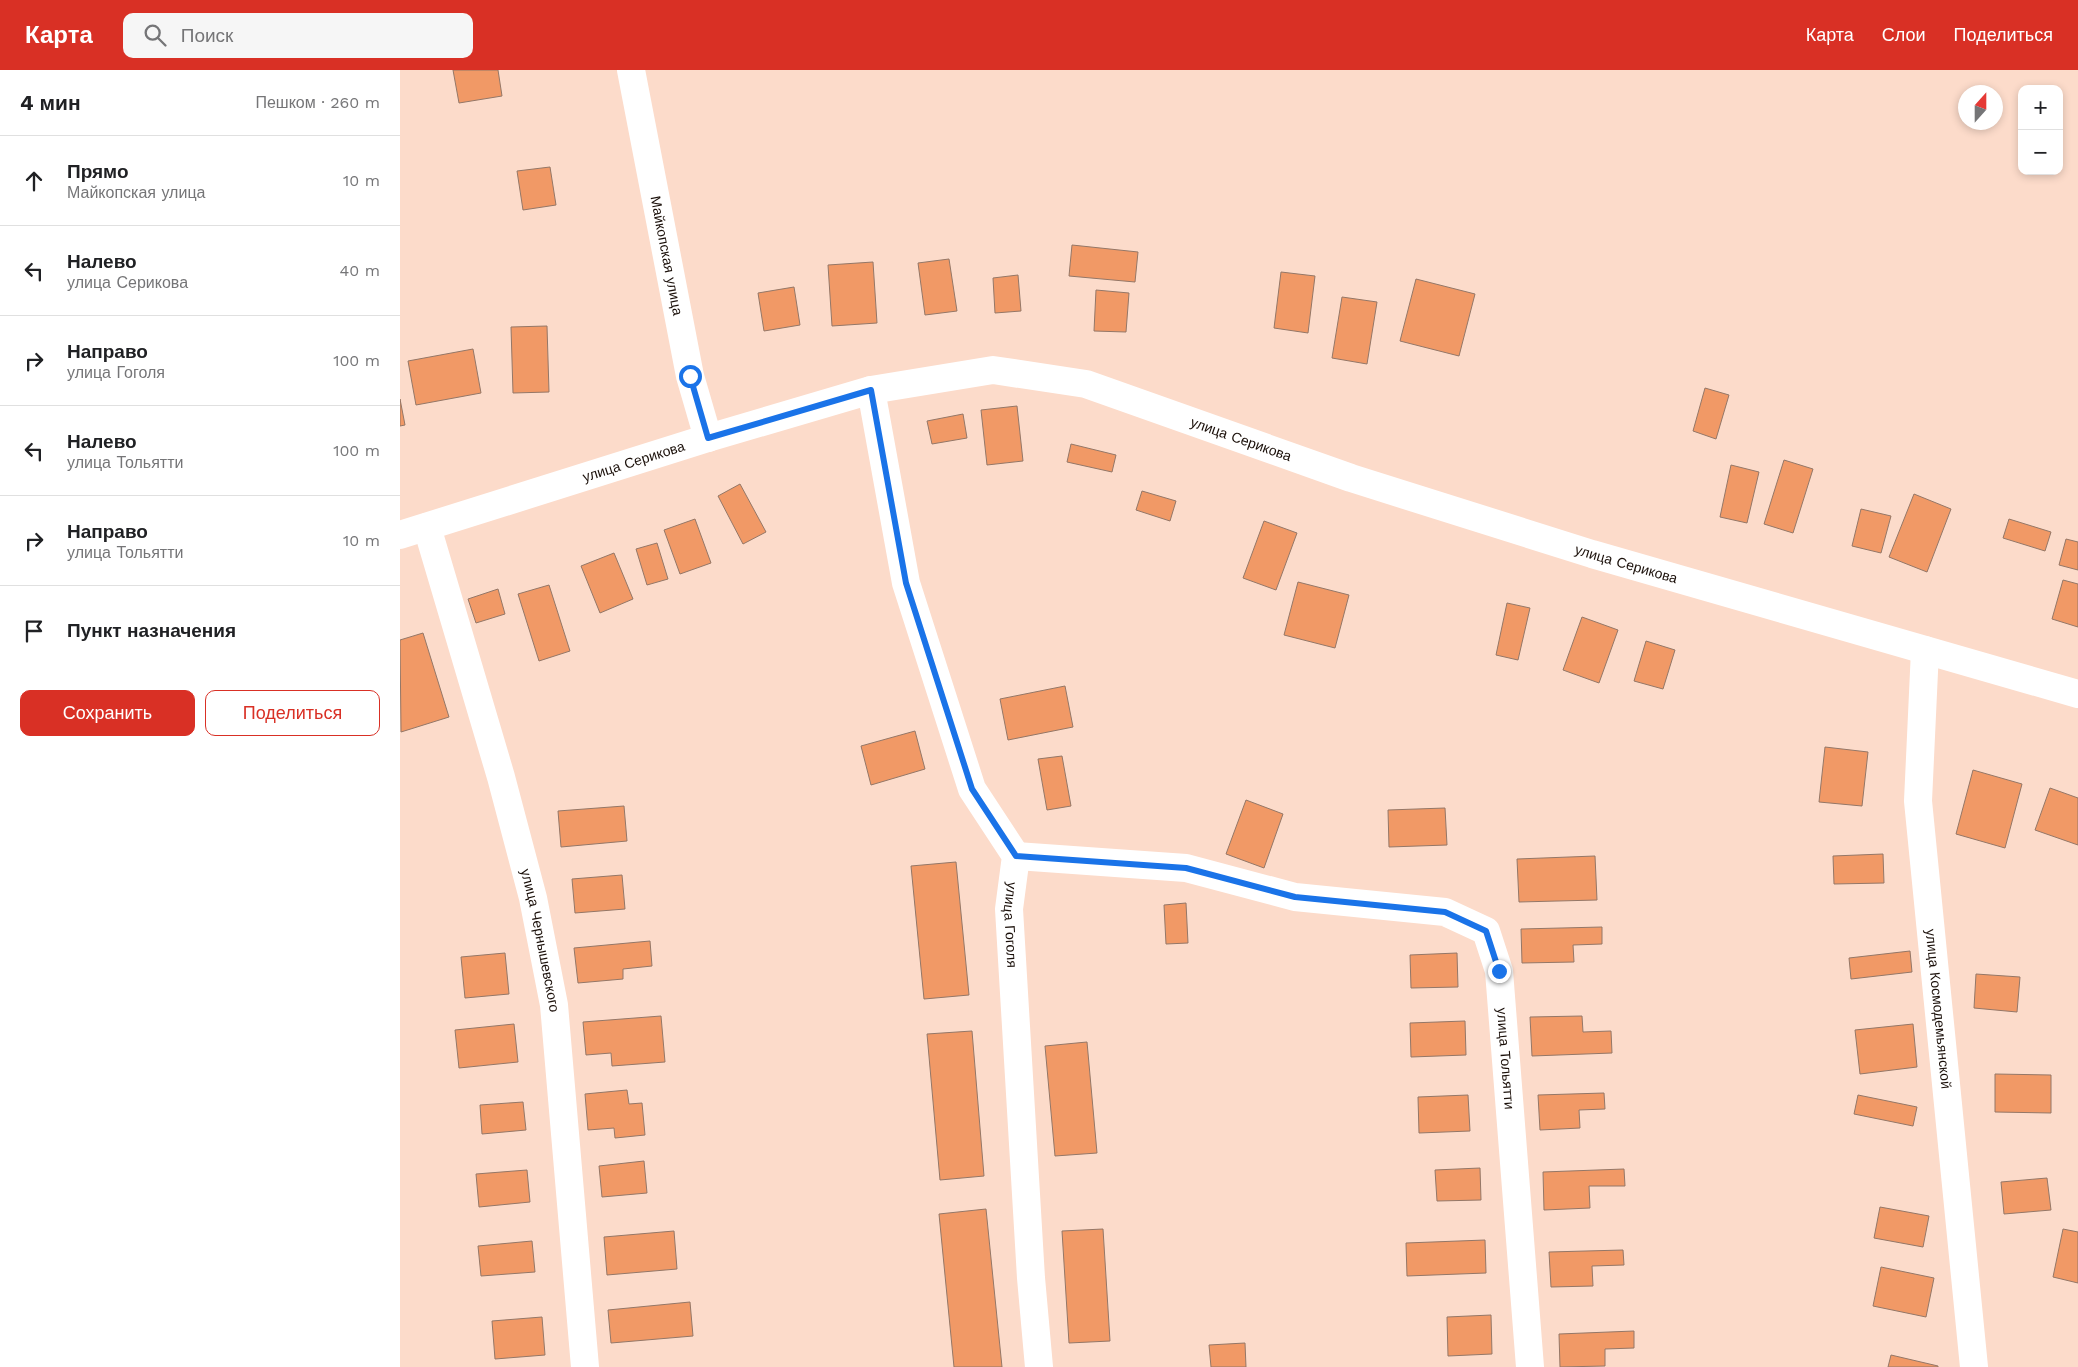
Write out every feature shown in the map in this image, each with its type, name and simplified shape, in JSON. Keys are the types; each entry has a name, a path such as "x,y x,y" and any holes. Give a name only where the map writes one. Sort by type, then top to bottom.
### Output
{"street":[{"name":"Майкопская улица","path":"631,70 690,376 708,438"},
{"name":"улица Серикова","path":"400,535 708,438 871,390 993,370 1086,384 1351,478 1592,554 2078,694"},
{"path":"871,390 906,583 972,789 1016,856"},
{"name":"улица Чернышевского","path":"427,526 503,786 533,898 554,1005 585,1367"},
{"name":"улица Космодемьянской","path":"1925,650 1918,801 1974,1367"},
{"name":"улица Гоголя","path":"1016,856 1009,909 1031,1278 1039,1367"},
{"name":"улица Тольятти","path":"1016,856 1186,868 1295,897 1445,912 1486,931 1499,971 1530,1367"}],"building":[{"path":"453,70 498,70 502,96 459,103"},
{"path":"550,167 556,205 523,210 517,171"},
{"path":"1072,245 1138,252 1135,282 1069,276"},
{"path":"949,259 957,311 925,315 918,263"},
{"path":"873,262 877,323 832,326 828,265"},
{"path":"1281,272 1315,276 1308,333 1274,328"},
{"path":"1018,275 1021,311 995,313 993,278"},
{"path":"1416,279 1475,294 1459,356 1400,341"},
{"path":"794,287 800,325 764,331 758,293"},
{"path":"1096,290 1129,293 1126,332 1094,331"},
{"path":"1342,297 1377,302 1367,364 1332,358"},
{"path":"547,326 549,392 513,393 511,327"},
{"path":"473,349 481,393 416,405 408,361"},
{"path":"1705,388 1729,395 1716,439 1693,431"},
{"path":"400,399 405,425 400,426"},
{"path":"1017,406 1023,461 987,465 981,410"},
{"path":"963,414 967,438 932,444 927,421"},
{"path":"1071,444 1116,455 1112,472 1067,462"},
{"path":"1784,460 1813,469 1793,533 1764,524"},
{"path":"1731,465 1759,472 1747,523 1720,517"},
{"path":"740,484 766,532 743,544 718,496"},
{"path":"1142,491 1176,501 1170,521 1136,510"},
{"path":"1914,494 1951,509 1927,572 1889,557"},
{"path":"1861,509 1891,516 1881,553 1852,546"},
{"path":"695,519 711,563 680,574 664,530"},
{"path":"2009,519 2051,532 2045,551 2003,538"},
{"path":"1264,521 1297,533 1276,590 1243,578"},
{"path":"2066,539 2078,542 2078,570 2059,565"},
{"path":"657,543 668,579 647,585 636,549"},
{"path":"614,553 633,599 600,613 581,566"},
{"path":"2063,580 2078,584 2078,627 2052,619"},
{"path":"1298,582 1349,595 1335,648 1284,635"},
{"path":"549,585 570,651 539,661 518,594"},
{"path":"498,589 505,614 476,623 468,599"},
{"path":"1507,603 1530,608 1518,660 1496,655"},
{"path":"1582,617 1618,630 1599,683 1563,670"},
{"path":"423,633 449,717 401,732 400,640"},
{"path":"1646,641 1675,650 1663,689 1634,681"},
{"path":"1065,686 1073,727 1008,740 1000,699"},
{"path":"915,731 925,769 871,785 861,746"},
{"path":"1825,747 1868,752 1862,806 1819,802"},
{"path":"1062,756 1071,806 1047,810 1038,759"},
{"path":"1973,770 2022,784 2005,848 1956,834"},
{"path":"2050,788 2078,798 2078,845 2035,830"},
{"path":"1246,800 1283,814 1264,868 1226,854"},
{"path":"624,806 627,841 561,847 558,811"},
{"path":"1445,808 1447,845 1389,847 1388,810"},
{"path":"1883,854 1884,883 1834,884 1833,856"},
{"path":"1595,856 1597,900 1519,902 1517,859"},
{"path":"956,862 969,995 924,999 911,866"},
{"path":"622,875 625,909 575,913 572,879"},
{"path":"1186,903 1188,943 1166,944 1164,905"},
{"path":"1602,927 1602,944 1573,945 1574,962 1522,963 1521,929"},
{"path":"650,941 652,966 623,969 623,979 578,983 574,948"},
{"path":"1910,951 1912,972 1851,979 1849,958"},
{"path":"505,953 509,994 465,998 461,957"},
{"path":"1457,953 1458,987 1411,988 1410,955"},
{"path":"1976,974 2020,977 2017,1012 1974,1008"},
{"path":"661,1016 665,1062 612,1066 611,1053 586,1055 583,1022"},
{"path":"1582,1016 1583,1032 1611,1031 1612,1053 1532,1056 1530,1017"},
{"path":"1465,1021 1466,1055 1411,1057 1410,1023"},
{"path":"514,1024 518,1062 459,1068 455,1030"},
{"path":"1913,1024 1917,1067 1860,1074 1855,1030"},
{"path":"972,1031 984,1176 940,1180 927,1034"},
{"path":"1087,1042 1097,1153 1055,1156 1045,1046"},
{"path":"1995,1074 2051,1075 2051,1113 1995,1112"},
{"path":"627,1090 629,1104 642,1103 645,1135 615,1138 614,1128 588,1130 585,1094"},
{"path":"1604,1093 1605,1109 1579,1110 1580,1128 1540,1130 1538,1095"},
{"path":"1468,1095 1470,1131 1419,1133 1418,1097"},
{"path":"1858,1095 1917,1107 1913,1126 1854,1114"},
{"path":"523,1102 526,1130 482,1134 480,1105"},
{"path":"644,1161 647,1193 602,1197 599,1166"},
{"path":"1480,1168 1481,1200 1437,1201 1435,1170"},
{"path":"1624,1169 1625,1186 1589,1186 1590,1208 1544,1210 1543,1172"},
{"path":"527,1170 530,1202 479,1207 476,1174"},
{"path":"2047,1178 2051,1210 2004,1214 2001,1182"},
{"path":"1880,1207 1929,1216 1923,1247 1874,1238"},
{"path":"986,1209 1002,1367 954,1367 939,1214"},
{"path":"1103,1229 1110,1341 1069,1343 1062,1231"},
{"path":"2063,1229 2078,1232 2078,1283 2053,1277"},
{"path":"674,1231 677,1269 607,1275 604,1237"},
{"path":"1485,1240 1486,1273 1407,1276 1406,1243"},
{"path":"532,1241 535,1272 481,1276 478,1246"},
{"path":"1623,1250 1624,1265 1592,1266 1593,1286 1551,1287 1549,1252"},
{"path":"1881,1267 1934,1278 1926,1317 1873,1306"},
{"path":"690,1302 693,1336 611,1343 608,1310"},
{"path":"1491,1315 1492,1354 1448,1356 1447,1317"},
{"path":"542,1317 545,1355 495,1359 492,1321"},
{"path":"1634,1331 1634,1348 1605,1349 1605,1366 1560,1367 1559,1334"},
{"path":"1245,1343 1246,1367 1211,1367 1209,1345"},
{"path":"1891,1355 1938,1366 1938,1367 1888,1367"}],"route":[{"path":"690,376 708,438 871,390 906,583 972,789 1016,856 1186,868 1295,897 1445,912 1486,931 1499,971"}]}
